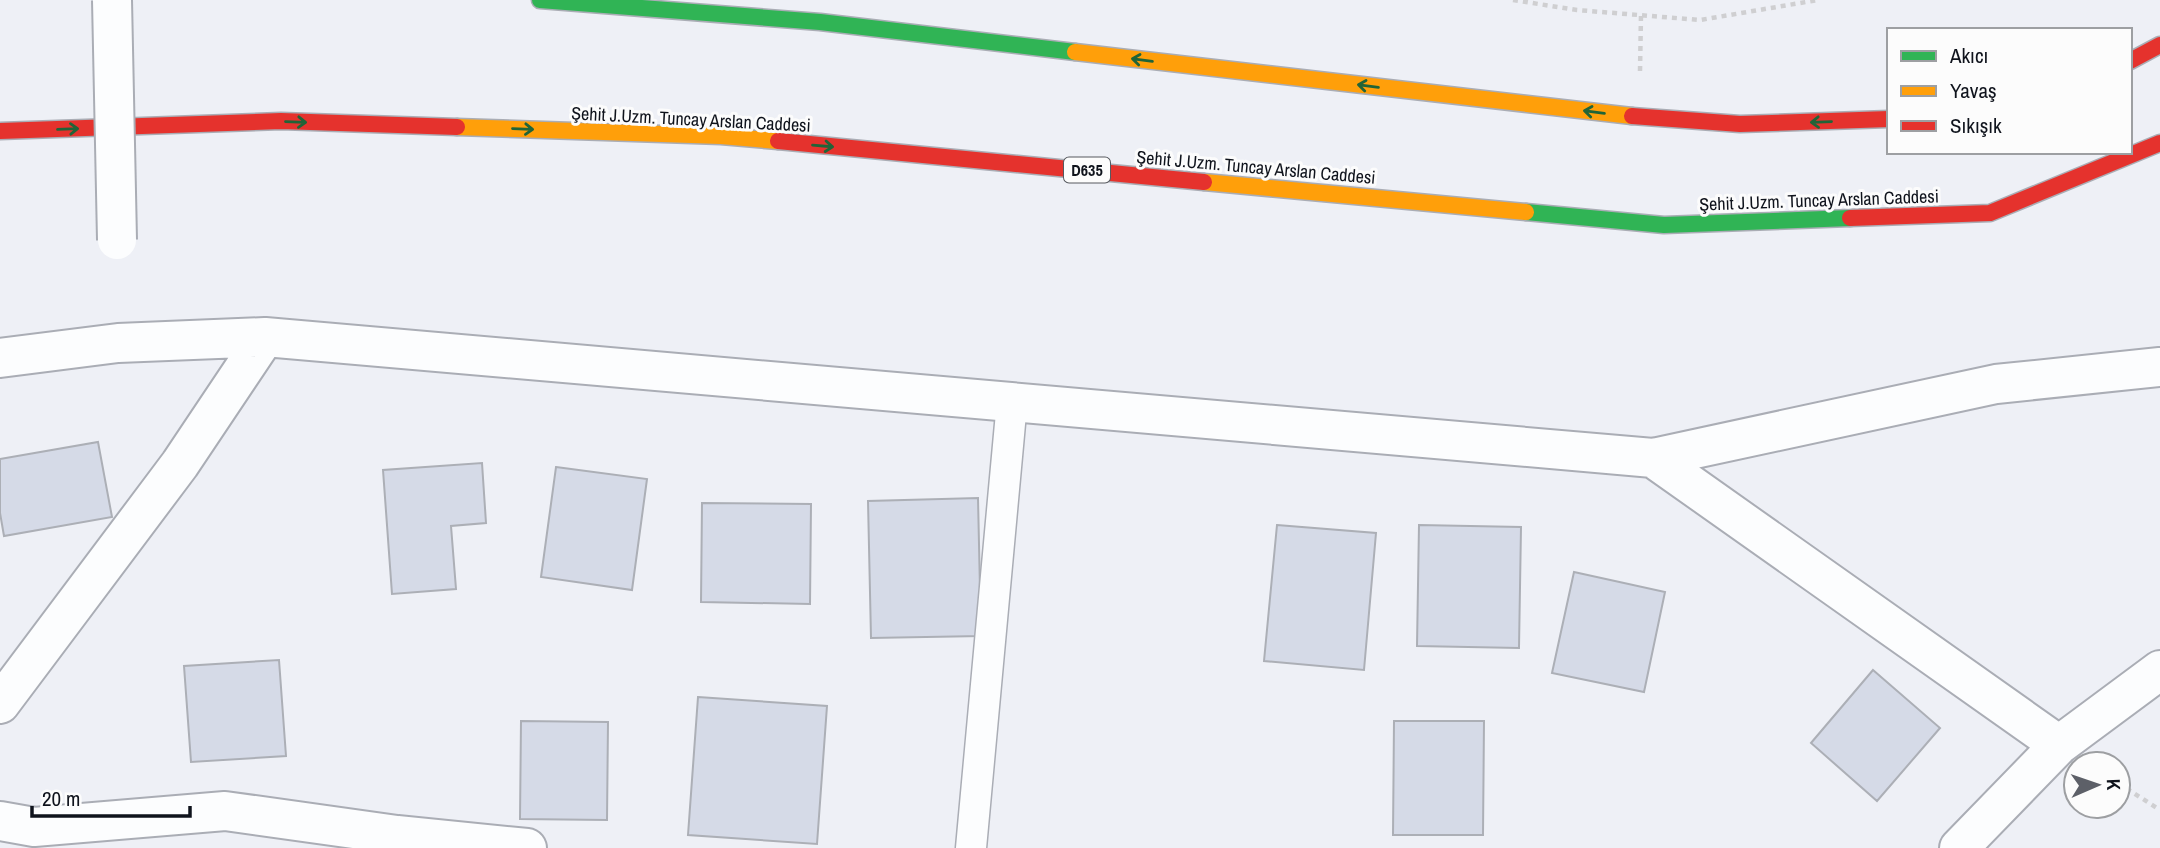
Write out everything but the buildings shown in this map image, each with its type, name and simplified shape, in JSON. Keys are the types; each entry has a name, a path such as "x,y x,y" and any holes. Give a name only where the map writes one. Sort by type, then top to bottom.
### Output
{"highway":[{"path":"540,0 820,22 1638,117 1740,124 1887,119"},
{"path":"2132,60 2160,44"},
{"name":"Şehit J.Uzm. Tuncay Arslan Caddesi","path":"0,131 281,121 721,136 1664,225 1990,213 2160,143"}],"street":[{"path":"112,0 117,240"},
{"path":"0,704 180,464 265,337"},
{"path":"0,358 118,342 265,337 1653,458 1996,384 2160,367"},
{"path":"1653,458 2059,745"},
{"path":"1959,848 2059,745 2160,670"},
{"path":"0,821 34,827 225,811 397,835 527,848"}],"lane":[{"path":"971,848 1012,402"}],"path":[{"path":"1513,0 1577,10 1700,20 1818,0"},
{"path":"2132,792 2160,810"}],"traffic: fast":[{"path":"540,0 820,22 1075,52"},
{"path":"1526,212 1664,225 1850,218"}],"traffic: slow":[{"path":"1075,52 1632,116"},
{"path":"457,127 721,136 778,141"},
{"path":"1204,182 1526,212"}],"traffic: jam":[{"path":"2132,60 2160,45"},
{"path":"1632,116 1740,124 1887,119"},
{"path":"0,131 281,121 457,127"},
{"path":"778,141 1204,182"},
{"path":"1850,218 1990,213 2160,143"}]}
